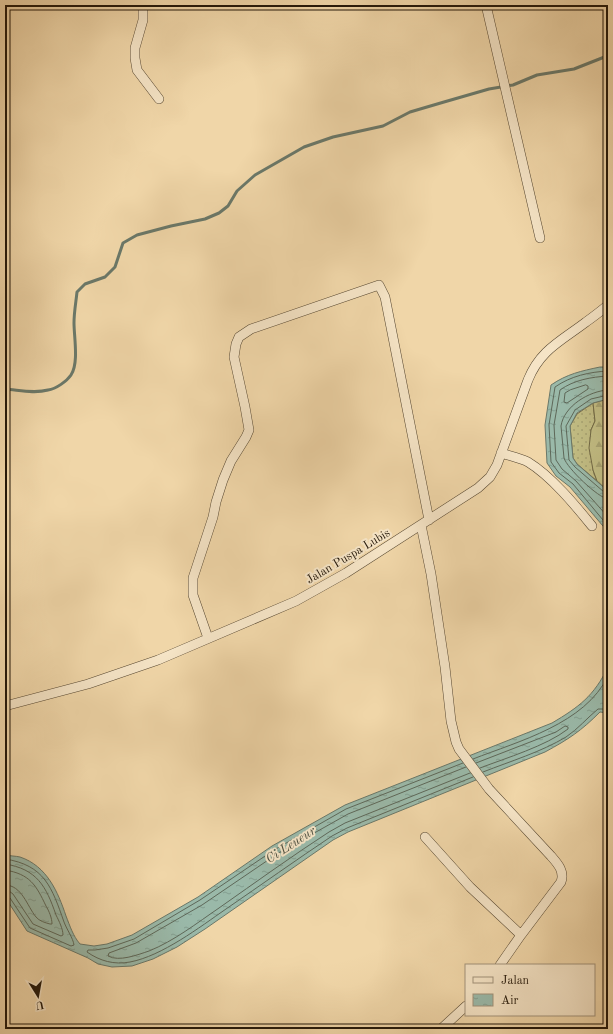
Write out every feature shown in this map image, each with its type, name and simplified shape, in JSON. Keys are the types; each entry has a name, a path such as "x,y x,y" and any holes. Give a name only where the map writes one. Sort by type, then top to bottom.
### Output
{"street":[{"path":"144,5 143,20 135,48 134,58 137,70 159,99"},
{"path":"486,5 540,238"},
{"path":"208,638 193,595 193,578 213,517 223,480 231,461 249,430 234,357 236,344 239,337 251,328 379,285 385,297 425,523 452,728 456,742 459,749 489,789 552,856 558,864 562,874 561,882 501,964"},
{"name":"Jalan Puspa Lubis","path":"5,706 88,684 135,668 244,624 296,601 346,573 383,548 425,523 484,483 493,472 501,453 532,368 554,344 586,323 608,305"},
{"path":"501,453 523,460 532,466 561,491 592,526"},
{"path":"425,837 470,887 521,935"},
{"path":"441,1029 465,1007"}],"green space":[{"path":"608,399 608,491 597,481 593,470 589,448 591,430 595,421 593,403"},
{"path":"593,403 595,421 591,430 593,470 597,481 577,464 573,458 570,426 577,414"}],"water":[{"path":"600,367 608,367 608,399 593,403 577,413 570,426 573,458 577,464 608,491 608,532 570,487 556,476 547,463 545,425 551,385 574,373"},
{"name":"Ci Leueur","path":"608,667 608,713 600,712 574,734 545,752 348,832 333,840 205,929 177,947 153,959 132,966 112,967 98,964 88,958 27,931 5,897 5,855 20,857 37,867 50,881 59,898 75,938 80,944 94,946 107,944 132,935 198,897 272,846 345,805 552,723 570,712 585,700 597,686"}],"waterway":[{"path":"5,389 32,392 43,391 58,386 71,375 75,364 76,350 74,319 77,292 85,284 105,277 115,267 123,243 137,235 205,219 219,213 228,206 237,191 255,175 304,147 333,137 383,126 410,112 489,89 513,85 537,75 574,69 607,56 608,60"}]}
